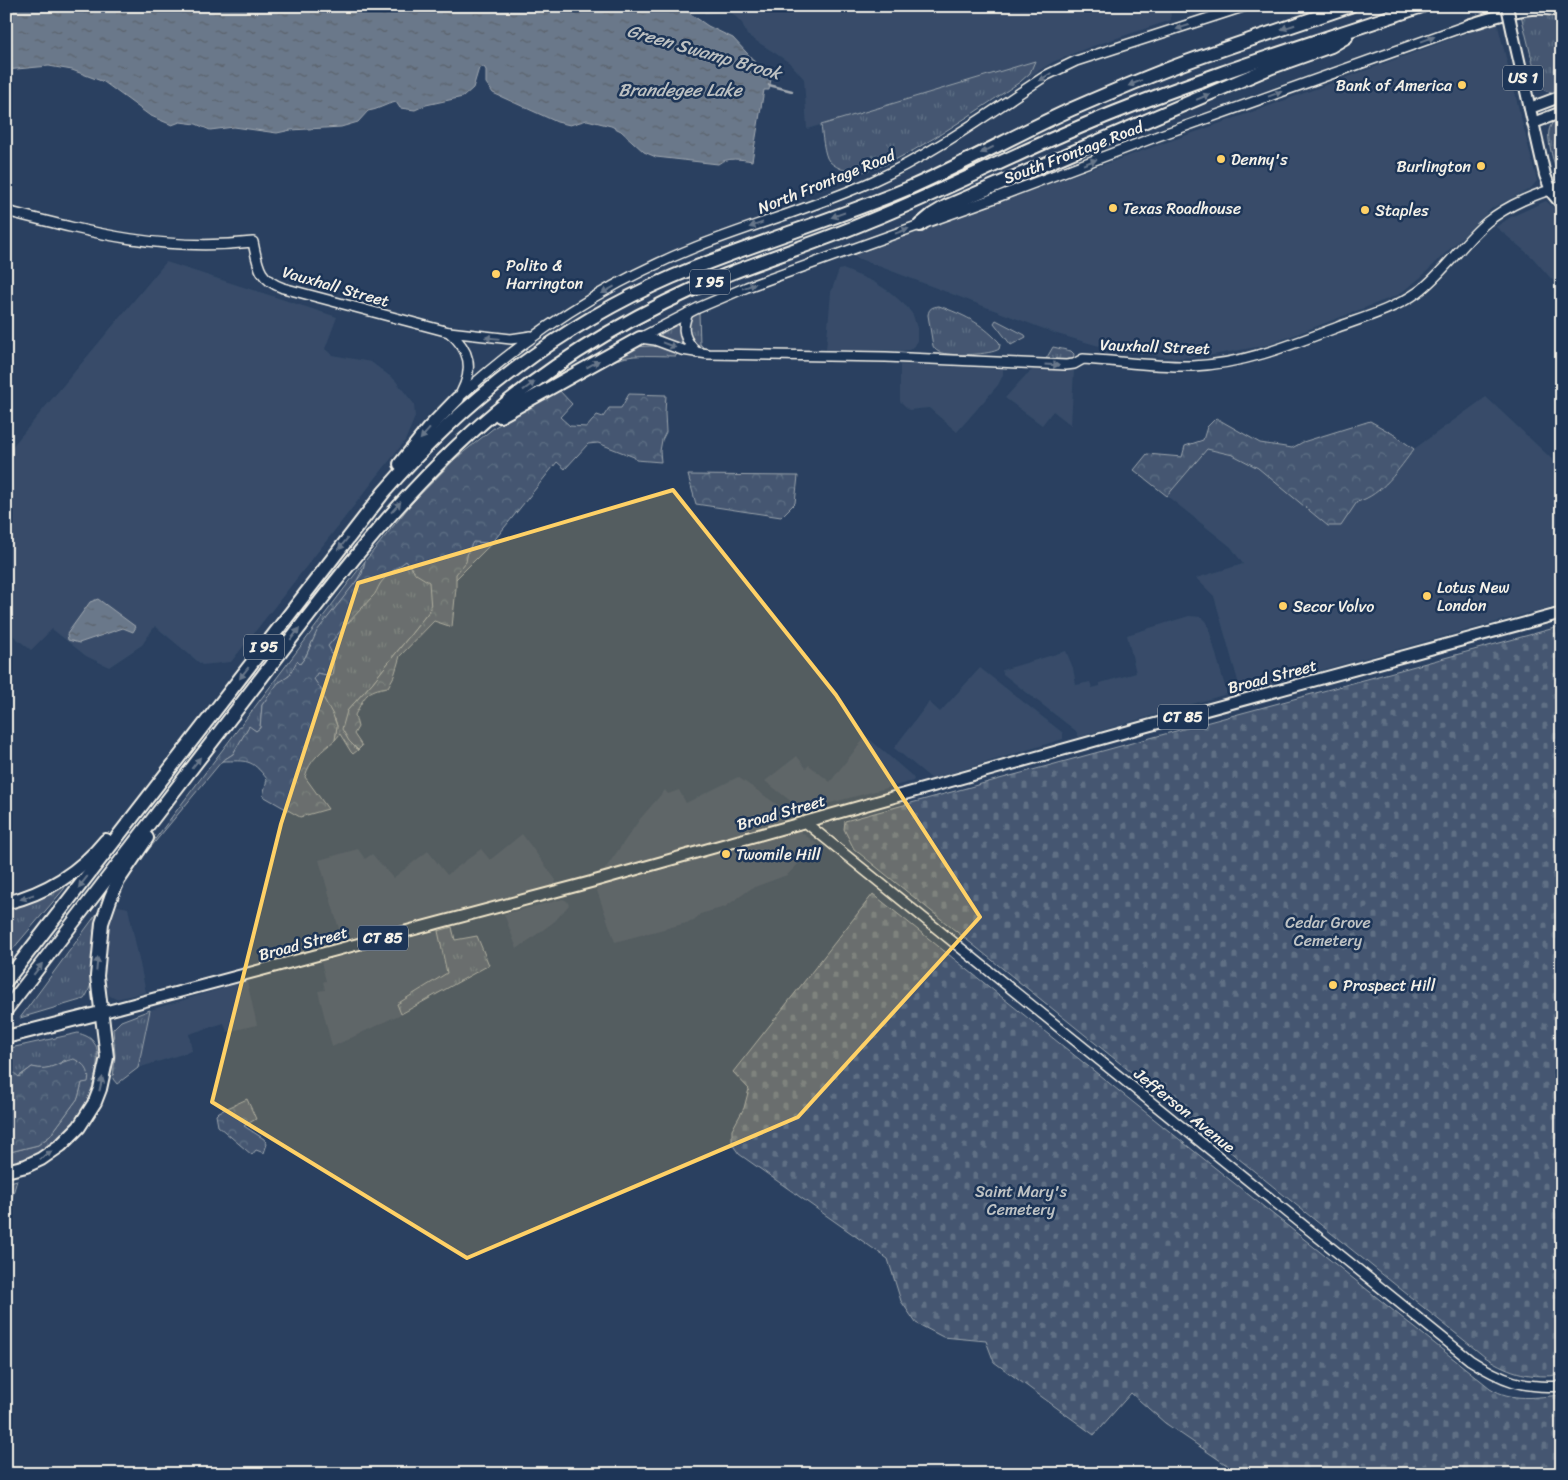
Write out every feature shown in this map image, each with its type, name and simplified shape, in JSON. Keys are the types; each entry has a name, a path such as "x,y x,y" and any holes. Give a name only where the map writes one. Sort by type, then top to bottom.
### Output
{"highway":[{"name":"I 95","path":"6,980 146,802 384,492 446,428 496,384 565,335 630,297 702,265 895,194 1068,111 1164,71 1350,6"},
{"name":"I 95","path":"7,1009 377,530 429,472 474,431 517,395 568,358 638,316 692,290 890,212 1033,146 1134,105 1214,76 1422,6"},
{"path":"920,225 947,206 1272,67 1331,46 1364,26"},
{"path":"474,431 640,338"},
{"path":"384,492 395,472 412,449 458,398"},
{"path":"6,903 34,894 64,879 80,867 117,828 146,802"},
{"path":"6,1171 26,1166 41,1159 61,1145 80,1128 95,1102 100,1089 106,1057 97,976 102,923 110,896 118,881 146,842 166,802"},
{"name":"Broad Street","path":"6,1037 100,1013"}],"main road":[{"name":"North Frontage Road","path":"458,398 500,361 536,334 602,292 666,260 889,174 940,145 1060,68 1246,6"},
{"name":"US 1","path":"1507,6 1543,170 1550,190 1562,205"},
{"name":"South Frontage Road","path":"640,338 688,312 739,290 1158,136 1522,6"},
{"path":"1468,25 1532,8 1546,8 1562,12"},
{"path":"1530,108 1562,96"},
{"path":"1533,123 1562,112"},
{"name":"Vauxhall Street","path":"640,338 655,340 697,353 886,357 1068,365 1083,359 1193,366 1235,361 1275,351 1381,312 1402,302 1419,291 1487,222 1525,199 1562,186"},
{"name":"Vauxhall Street","path":"6,211 108,236 150,242 197,245 253,242 259,269 266,280 275,285 337,304 449,332"},
{"path":"688,312 684,323 684,336 697,353"},
{"path":"449,332 511,339 536,334"},
{"path":"449,332 463,347 469,362 468,374 458,398"},
{"name":"Broad Street","path":"100,1013 583,885 1562,613"},
{"name":"Jefferson Avenue","path":"805,822 1470,1360 1509,1382 1530,1386 1562,1386"}],"highlighted area":[{"path":"673,490 836,695 980,917 798,1117 467,1258 212,1102 281,824 358,583"}],"shaded area":[{"path":"700,6 1170,6 1171,20 1087,48 1053,62 1020,82 1030,73 1035,61 807,129 804,79 798,72 790,63 747,35 742,23 729,10 705,14"},
{"path":"1497,22 1537,181 1530,189 1492,208 1420,278 1398,295 1268,345 1207,356 1178,358 1120,352 1057,334 852,256 1269,106"},
{"path":"1546,201 1562,215 1562,291 1532,257 1496,227 1511,217"},
{"path":"166,262 337,317 325,349 332,355 371,362 395,380 414,404 415,417 405,441 231,662 202,665 155,626 142,645 109,667 86,656 52,629 31,650 6,630 6,454"},
{"path":"843,269 874,282 890,292 907,307 913,315 917,328 915,346 909,350 899,351 826,350 831,292 839,270"},
{"path":"900,364 1003,369 1003,375 998,385 957,432 929,408 909,410 900,401"},
{"path":"1035,368 1074,370 1071,425 1053,411 1042,425 1005,398"},
{"path":"1486,397 1555,462 1558,459 1562,462 1562,604 1241,692 1214,596 1196,578 1243,564 1231,547 1167,496 1207,449 1233,455 1258,468 1328,526 1341,526 1357,502 1367,499 1393,476 1414,449"},
{"path":"1189,616 1202,617 1207,622 1227,694 1079,737 1076,731 1003,674 1002,670 1066,651 1073,668 1076,685 1090,682 1092,688 1100,686 1100,683 1136,673 1127,635"},
{"path":"980,668 1063,733 1063,739 932,779 894,748 929,702 940,712"},
{"path":"866,736 912,776 913,781 808,809 797,806 765,781 797,756 806,768 809,765 830,782"},
{"path":"738,777 782,808 803,834 818,844 787,875 752,888 725,907 700,914 694,921 615,942 596,888 591,889 640,819 665,790 668,794 679,790 686,803"},
{"path":"522,834 556,880 555,886 480,907 353,938 343,934 339,929 319,860 358,849 365,859 372,854 393,878 428,851 447,875 481,849 490,860"},
{"path":"563,899 569,905 555,921 517,949 504,914"},
{"path":"113,905 128,908 146,992 116,999 110,996 103,985 101,967"},
{"path":"438,931 448,973 397,1004 401,1014 332,1047 318,991 325,990 323,982 326,981 321,962"},
{"path":"247,981 257,1025 227,1032 224,1023 189,1034 192,1051 138,1068 150,1010"}],"green space":[{"path":"1543,13 1562,17 1562,91 1548,92 1538,84 1521,15"},
{"path":"1035,61 1030,73 1020,82 941,134 878,168 856,172 837,167 827,158 821,125"},
{"path":"1562,117 1562,170 1560,173 1553,160 1549,135 1552,124 1555,120"},
{"path":"719,303 699,313 700,344 703,347 691,338 688,331 689,321 696,313"},
{"path":"939,306 978,324 999,342 999,349 988,353 963,355 937,351 933,346 928,315 931,308"},
{"path":"996,320 1026,337 1011,345 994,323"},
{"path":"680,322 679,335 682,344 678,345 661,336 661,334"},
{"path":"634,347 664,347 677,352 676,356 634,356 602,363"},
{"path":"1053,347 1071,351 1074,354 1073,359 1069,361 1046,359"},
{"path":"558,389 572,404 560,417 570,426 587,427 597,415 603,417 609,408 621,408 629,394 666,395 666,432 660,451 661,462 636,460 634,457 598,443 588,444 565,469 557,462 492,543 473,542 468,551 466,562 456,574 452,627 434,621 400,656 394,676 388,687 371,692 364,699 355,715 358,727 354,734 362,746 358,750 349,741 342,729 347,711 373,682 431,609 429,582 416,574 406,561 392,571 380,584 373,596 328,646 333,660 332,676 317,673 314,679 322,691 337,726 335,740 313,760 305,777 328,809 300,817 263,796 267,779 257,767 243,761 222,761 233,754 249,726 256,731 260,728 262,705 278,683 289,676 297,661 300,664 306,656 317,631 362,574 365,561 412,503 455,459 495,427"},
{"path":"1216,418 1260,443 1292,448 1303,442 1370,421 1414,449 1396,473 1382,487 1366,499 1357,502 1341,526 1328,526 1258,468 1233,455 1207,449 1167,496 1134,470 1147,454 1182,457 1185,446 1203,440 1207,427"},
{"path":"688,475 798,476 795,503 781,517 696,504"},
{"path":"438,514 492,543 438,597 431,606 431,609 373,682 347,711 355,748 358,750 353,754 340,734 335,740 337,726 335,719 293,683"},
{"path":"365,561 352,588 325,621 303,660 300,664 297,662 289,676 278,684 262,705 260,728 256,731 249,727 233,754 222,761 131,871"},
{"name":"Cedar Grove Cemetery","path":"1562,626 1562,1375 1540,1376 1513,1371 1485,1357 854,849 844,829 845,821"},
{"path":"67,882 64,889 6,957 6,907"},
{"name":"Saint Mary's Cemetery","path":"873,894 1490,1388 1507,1395 1524,1398 1562,1395 1562,1474 1240,1474 1165,1423 1131,1393 1094,1435 994,1362 986,1341 943,1337 916,1323 901,1301 888,1259 739,1154 732,1144 732,1130 744,1108 749,1089 733,1072"},
{"path":"98,912 100,913 96,958 92,982 84,999 20,1018"},
{"path":"452,927 455,940 477,936 489,965 401,1014 397,1004 447,973 438,931"},
{"path":"150,1010 138,1068 117,1084 113,1079 115,1055 113,1029 121,1021"},
{"path":"78,1033 91,1039 97,1048 97,1065 93,1085 86,1103 70,1128 50,1147 29,1158 6,1166 6,1153 38,1145 50,1136 78,1098 82,1083 65,1060 49,1068 32,1067 18,1077 6,1068 6,1049"},
{"path":"74,1059 84,1065 88,1071 89,1078 88,1082 82,1083 78,1098 50,1136 38,1145 6,1153 6,1068 19,1077 32,1067 44,1068"},
{"path":"247,1099 256,1119 244,1126 264,1139 267,1144 264,1153 256,1150 252,1155 218,1126 216,1115 219,1112"},
{"path":"17,1180 6,1218 6,1183"}],"water":[{"name":"Brandegee Lake","path":"6,6 679,6 708,26 733,38 771,79 769,90 764,90 752,161 730,159 718,164 656,157 644,152 621,131 611,126 587,120 570,125 557,122 493,93 486,83 486,70 484,67 479,68 473,88 463,97 426,105 415,110 400,108 396,102 368,111 358,122 341,127 291,130 277,133 234,127 210,130 196,124 180,122 172,125 160,120 149,115 104,82 72,70 49,66 6,70"},
{"path":"98,599 136,627 133,632 123,628 79,643 68,640 67,634 90,602"}],"waterway":[{"name":"Green Swamp Brook","path":"769,85 792,91"}],"place":[{"name":"Bank of America","path":"1462,85"},
{"name":"Denny's","path":"1221,159"},
{"name":"Burlington","path":"1481,166"},
{"name":"Texas Roadhouse","path":"1113,208"},
{"name":"Staples","path":"1365,210"},
{"name":"Polito & Harrington","path":"496,274"},
{"name":"Lotus New London","path":"1427,596"},
{"name":"Secor Volvo","path":"1283,606"},
{"name":"Twomile Hill","path":"726,854"},
{"name":"Prospect Hill","path":"1333,985"}]}
